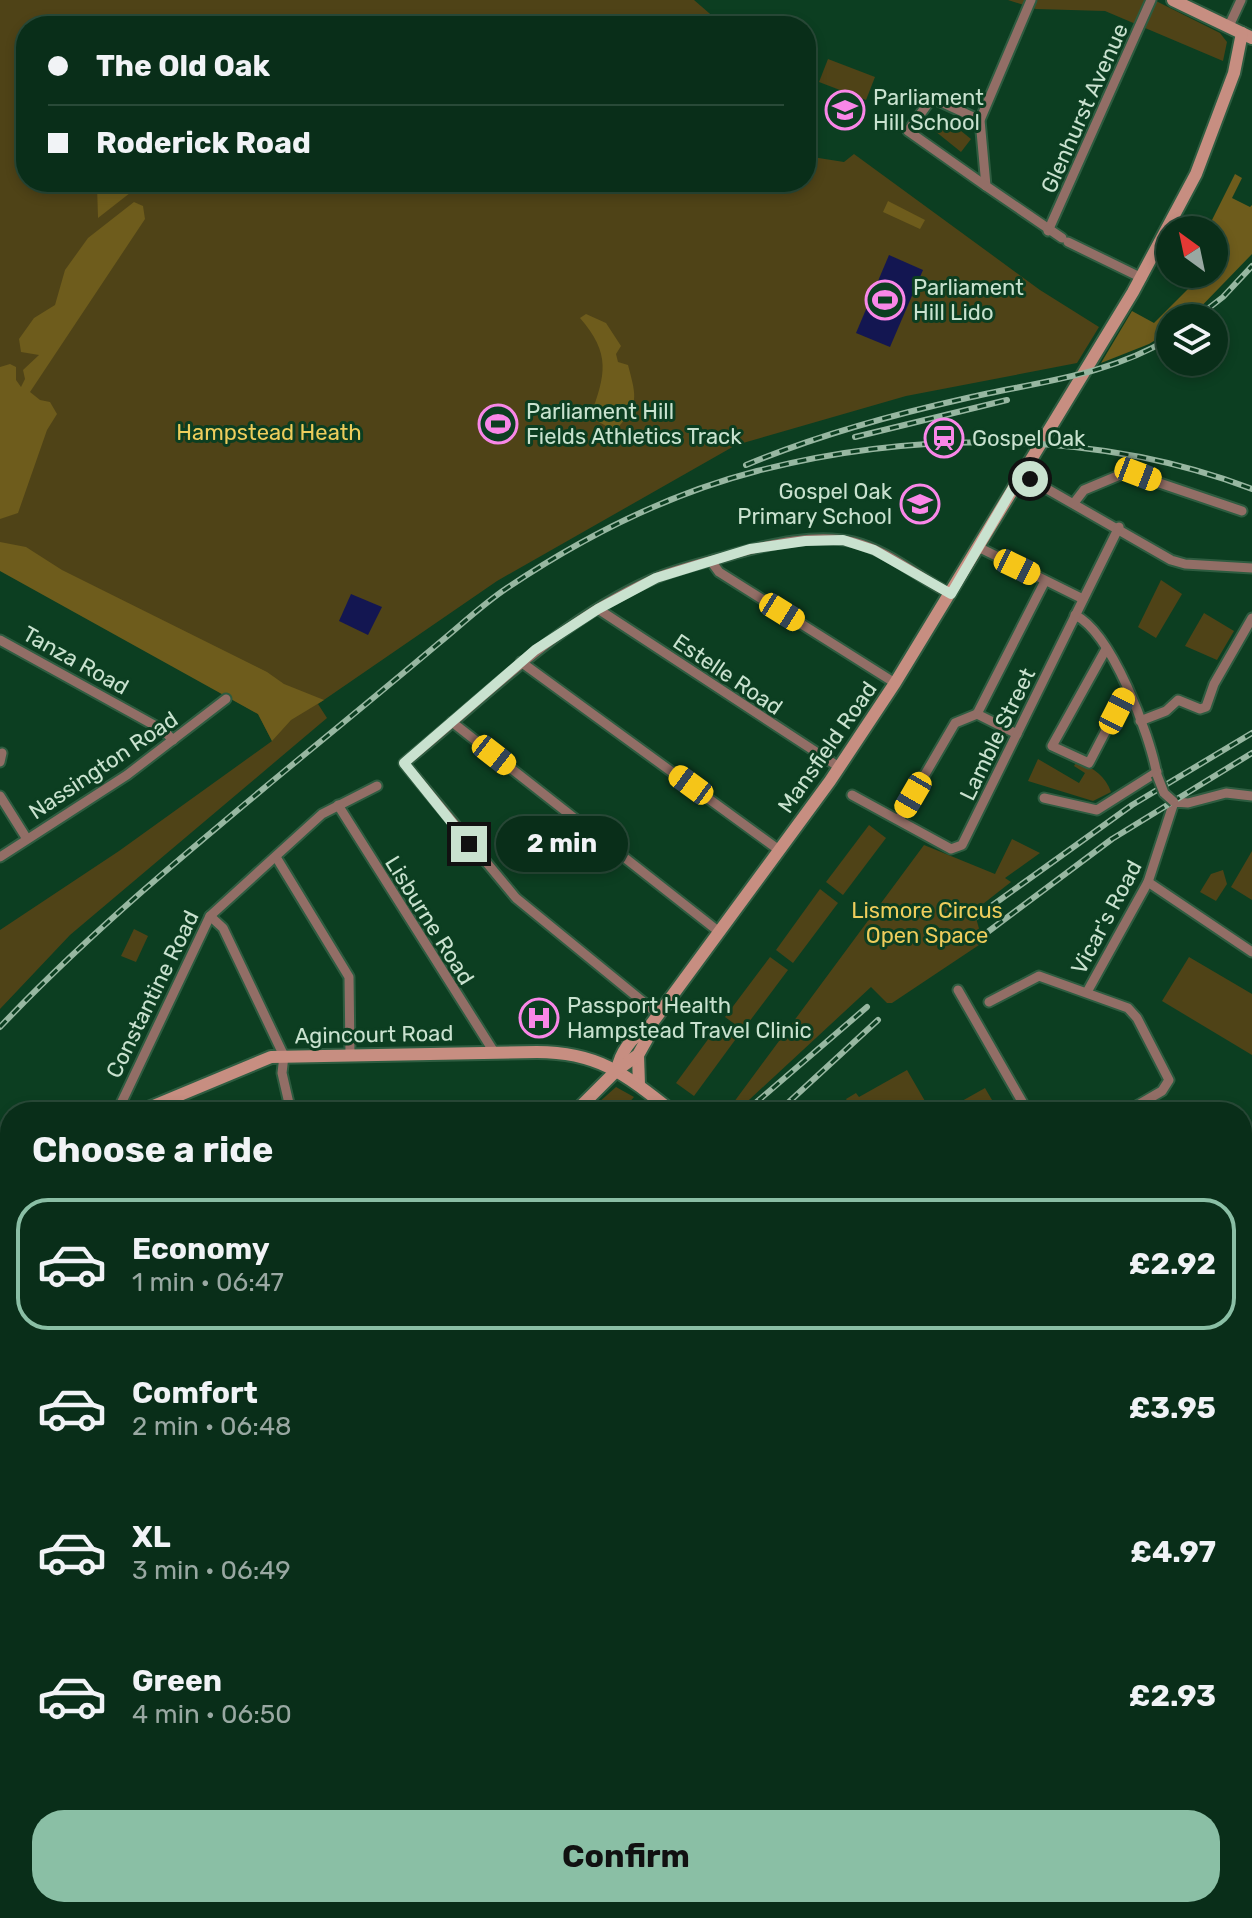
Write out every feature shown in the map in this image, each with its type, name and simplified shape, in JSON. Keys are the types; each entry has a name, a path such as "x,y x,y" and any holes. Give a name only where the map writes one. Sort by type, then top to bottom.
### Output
{"main road":[{"path":"1173,0 1247,36"},
{"name":"Mansfield Road","path":"639,1085 638,1055 647,1039 647,1030 839,767 895,683 1142,278 1196,174 1247,36"},
{"name":"Mansfield Road","path":"617,1070 619,1057 638,1033 647,1030"},
{"name":"Agincourt Road","path":"163,1102 271,1057 494,1052 568,1052 617,1070 660,1102"},
{"path":"584,1102 604,1081 638,1055"},
{"path":"589,1060 604,1081"}],"street":[{"path":"986,186 980,120 1031,0"},
{"name":"Glenhurst Avenue","path":"1048,231 1151,0"},
{"path":"1229,26 1241,0"},
{"path":"980,120 932,98 908,131 1048,231 1142,278"},
{"path":"1074,503 1084,490 1127,472 1242,511"},
{"path":"1021,474 1119,527 1171,560 1185,564 1252,568"},
{"name":"Lamble Street","path":"852,795 951,849 958,848 1119,527"},
{"path":"658,1014 505,887 404,763 521,662 598,609 656,578 711,561 782,544 843,540 874,550 951,594"},
{"path":"978,547 1083,599"},
{"path":"711,561 719,572 895,683"},
{"path":"899,819 955,723 977,714 1045,581"},
{"name":"Estelle Road","path":"598,609 839,767"},
{"path":"1075,615 1085,622 1106,649 1140,721 1165,794 1176,806 1218,794 1252,796"},
{"path":"1140,721 1166,711 1178,700 1200,709 1206,707 1222,669 1252,618"},
{"name":"Tanza Road","path":"0,640 163,730 173,740"},
{"path":"1106,649 1052,746 1089,763 1127,690"},
{"path":"521,662 779,850"},
{"name":"Nassington Road","path":"0,857 127,775 226,699"},
{"path":"977,714 1017,734"},
{"path":"452,722 718,931"},
{"path":"1044,798 1097,810 1157,773"},
{"name":"Constantine Road","path":"125,1102 210,916 338,805 377,786"},
{"path":"0,796 27,839"},
{"name":"Lisburne Road","path":"338,805 494,1052"},
{"name":"Vicar's Road","path":"1087,992 1148,882 1176,806"},
{"path":"276,857 349,977 350,1054"},
{"path":"1148,882 1252,952"},
{"path":"210,916 223,928 284,1056 282,1073 288,1102"},
{"path":"989,1002 1035,976 1125,1006 1137,1018 1169,1080 1162,1091 1143,1102"},
{"path":"958,990 1022,1102"}],"green space":[{"name":"Hampstead Heath","path":"0,0 694,0 712,16 16,16 16,192 816,192 816,158 844,162 854,154 1040,290 1099,327 1077,363 906,396 736,445 497,581 318,704 327,718 70,935 0,1009 0,930 119,851 272,741 258,714 0,568"},
{"path":"1008,0 1154,0 1220,33 1227,42 1223,61 1105,11 1036,9"},
{"path":"828,59 875,77 866,100 819,82"},
{"path":"940,114 971,139 961,152 930,127"},
{"path":"1161,580 1182,594 1156,638 1138,627"},
{"path":"1204,613 1234,631 1217,660 1185,646"},
{"path":"1038,759 1079,783 1085,773 1074,766 1077,761 1098,773 1111,792 1093,801 1028,781"},
{"path":"869,825 886,838 843,895 826,882"},
{"name":"Lismore Circus Open Space","path":"1012,839 1040,853 1005,878 1011,882 974,911 980,932 977,942 982,943 892,1003 887,1003 871,987 747,1102 734,1102 924,845 995,874"},
{"path":"1252,851 1252,900 1231,887"},
{"path":"1223,870 1227,884 1216,901 1200,892 1211,874"},
{"path":"820,889 838,903 793,963 776,950"},
{"path":"134,929 148,936 136,962 121,956"},
{"path":"770,957 788,970 743,1030 725,1017"},
{"path":"1189,957 1252,994 1252,1055 1162,1001"},
{"path":"720,1023 738,1036 694,1096 676,1083"},
{"path":"907,1070 926,1102 848,1102 846,1099 856,1093 859,1097"},
{"path":"616,1087 634,1097 630,1102 599,1102"},
{"path":"985,1088 993,1102 960,1102"}],"shaded area":[{"path":"1235,174 1242,178 1232,198 1250,207 1252,205 1252,254 1228,279 1228,216 1214,216"},
{"path":"97,192 131,192 98,218"},
{"path":"888,201 925,220 920,229 883,212"},
{"path":"134,202 143,206 145,219 30,392 40,400 50,402 57,414 47,430 18,513 0,519 0,367 10,364 16,367 16,380 21,387 25,379 23,370 39,355 21,352 19,339 34,318 55,305 65,270 88,238"},
{"path":"889,255 923,270 890,347 856,333"},
{"path":"1189,288 1219,288 1204,304 1173,304"},
{"path":"1132,311 1154,323 1156,321 1156,340 1101,363"},
{"path":"586,314 606,323 621,346 616,354 618,362 628,365 631,376 634,401 615,431 590,417 600,388 603,365 597,343 580,318"},
{"path":"0,542 26,547 62,570 267,672 284,684 324,700 291,720 272,741 258,714 0,571"},
{"path":"351,594 382,607 368,635 339,621"}],"railway":[{"path":"1214,304 1252,266"},
{"path":"746,465 800,444 883,419 1097,369 1156,346"},
{"path":"855,437 1007,400"},
{"path":"0,1027 72,955 148,886 489,601 566,551 659,505 757,471 880,448 943,443 1006,442 1132,456 1193,470 1252,489"},
{"path":"976,917 1132,805 1252,733"},
{"path":"981,937 1112,839 1252,753"},
{"path":"757,1102 867,1007"},
{"path":"789,1102 878,1020"}],"place":[{"name":"Parliament Hill School","path":"845,110"},
{"name":"Parliament Hill Lido","path":"885,300"},
{"name":"Parliament Hill Fields Athletics Track","path":"498,424"},
{"name":"Gospel Oak","path":"944,438"},
{"name":"Gospel Oak Primary School","path":"920,504"},
{"name":"Passport Health Hampstead Travel Clinic","path":"539,1018"}],"route":[{"path":"469,844 404,763 535,650 571,625 656,578 750,549 805,541 843,540 857,543 951,594 1021,474 1030,479"}]}
